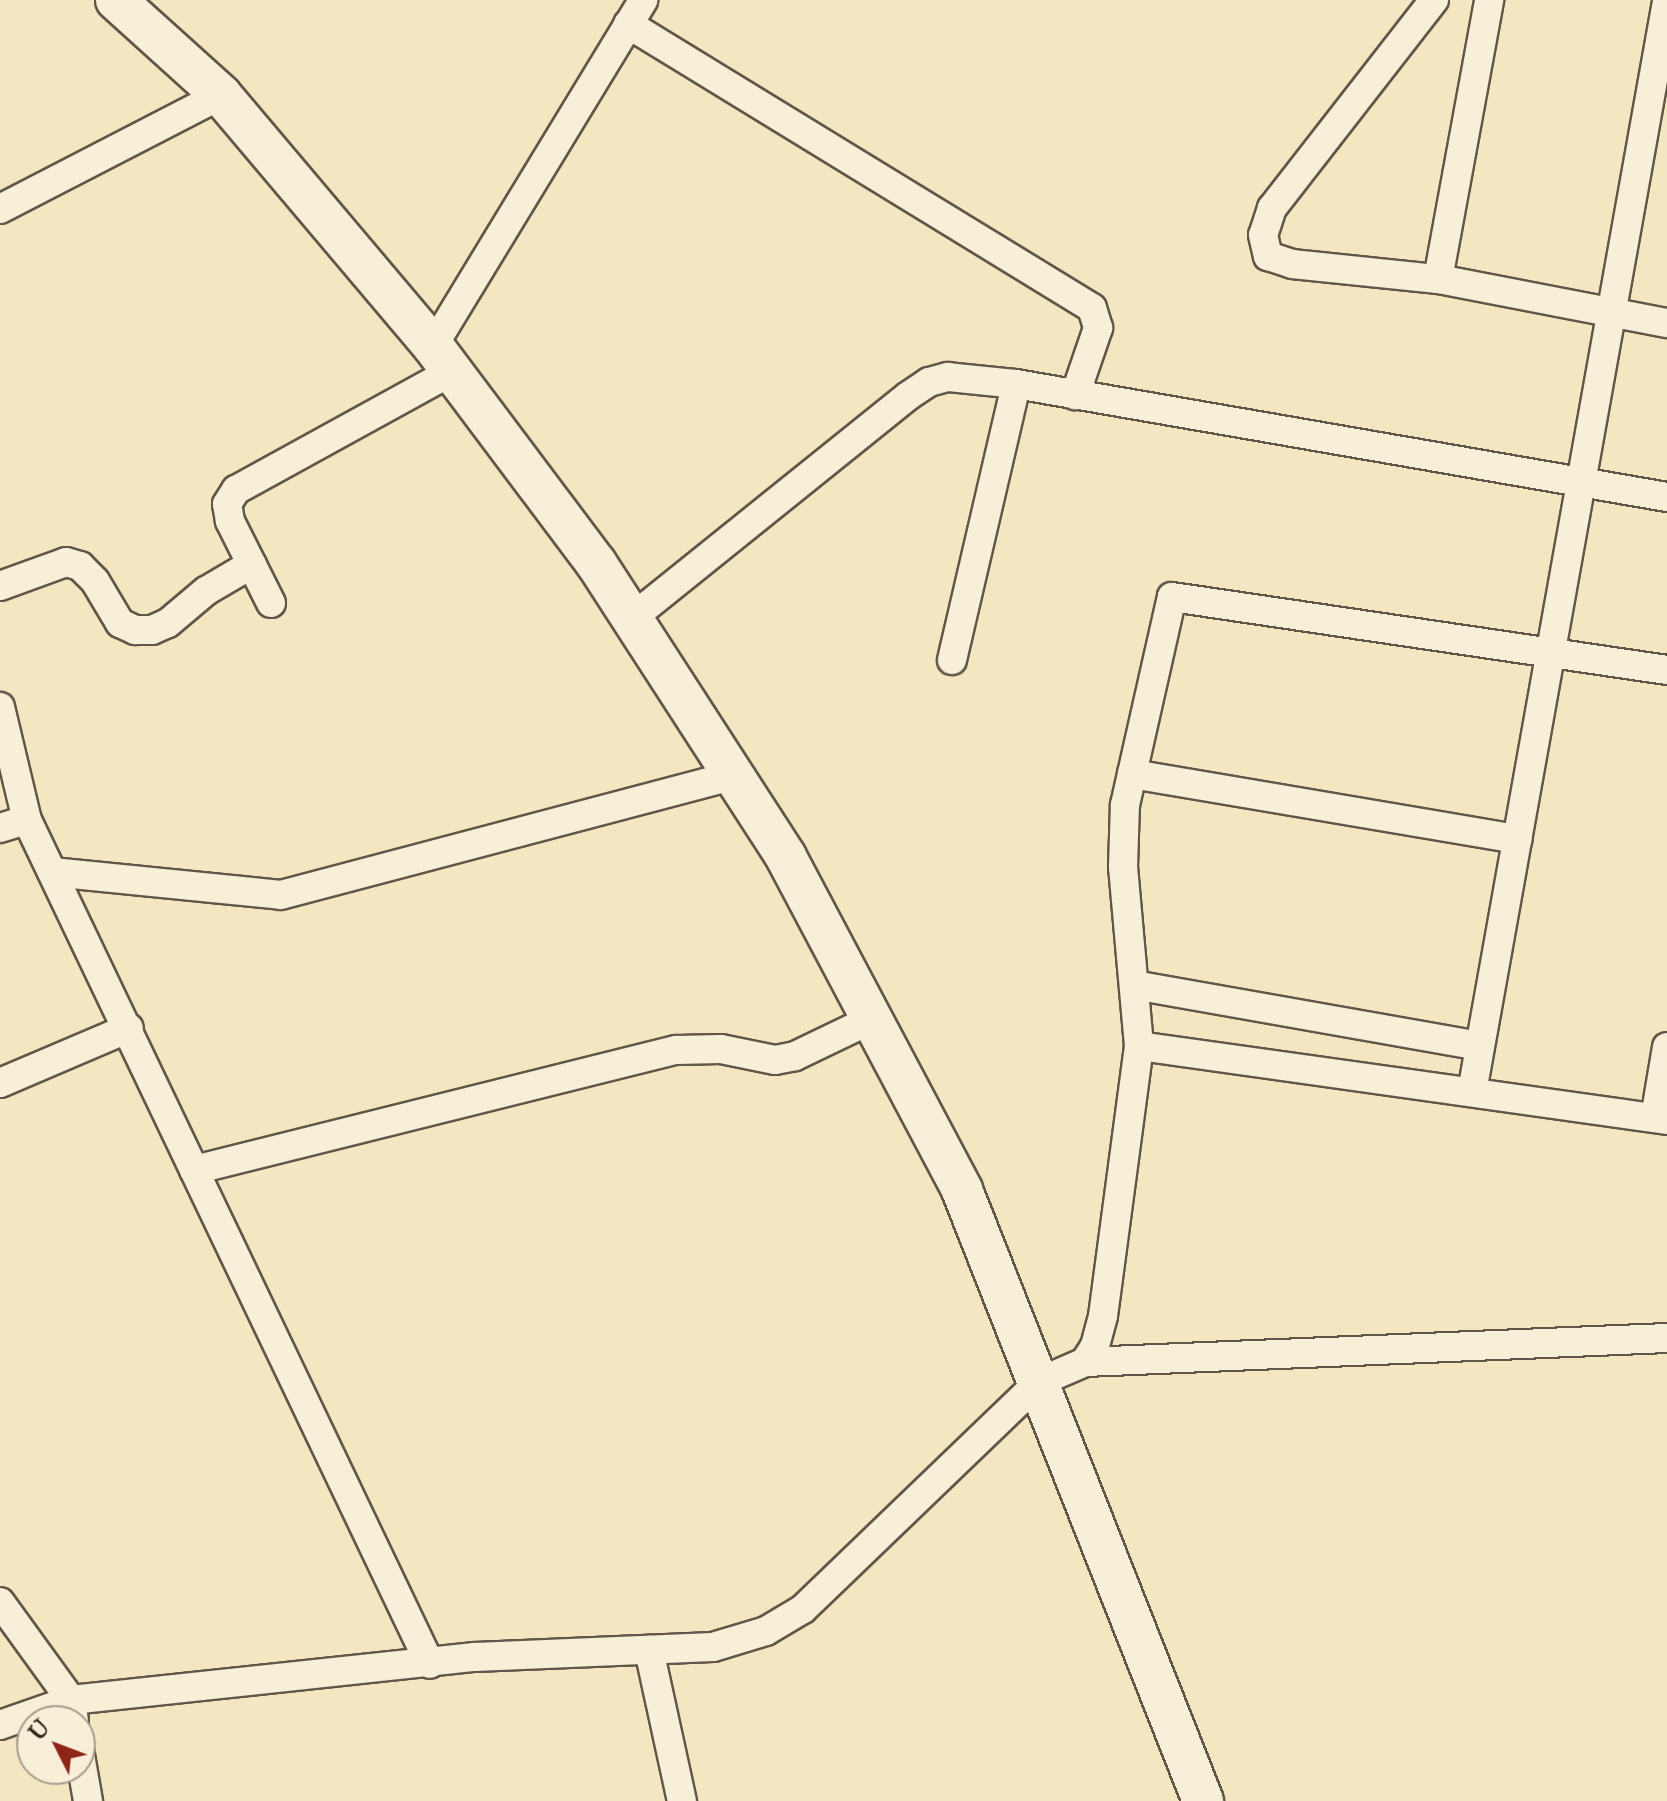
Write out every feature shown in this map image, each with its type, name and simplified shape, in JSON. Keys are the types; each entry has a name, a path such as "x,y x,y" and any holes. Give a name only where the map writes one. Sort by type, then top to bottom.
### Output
{"street":[{"path":"116,0 221,95 442,359 596,563 786,857 874,1018 962,1190 1203,1801"},
{"path":"1434,0 1272,208 1263,235 1268,256 1292,264 1438,279 1667,323"},
{"path":"1438,279 1489,0"},
{"path":"1472,1092 1667,2"},
{"path":"271,603 230,521 227,504 236,490 442,359 635,12 1092,308 1098,328 1075,395"},
{"path":"0,209 221,95"},
{"path":"632,618 929,382 948,377 1016,384 1667,497"},
{"path":"952,660 1016,384"},
{"path":"0,586 66,562 80,566 95,581 120,623 135,630 152,630 168,623 230,575 252,564"},
{"path":"1085,1362 1095,1346 1103,1316 1139,1046 1123,867 1125,805 1172,597 1667,670"},
{"path":"0,707 27,820 129,1028 430,1664"},
{"path":"1132,774 1518,839"},
{"path":"52,872 281,895 734,775"},
{"path":"0,828 27,820"},
{"path":"1134,985 1480,1046"},
{"path":"194,1170 676,1050 721,1049 775,1060 795,1056 874,1018"},
{"path":"0,1083 129,1028"},
{"path":"1139,1046 1661,1119 1667,1047"},
{"path":"96,1708 475,1657 713,1647 766,1631 803,1609 1039,1382 1085,1362 1667,1338"},
{"path":"0,1602 68,1705"},
{"path":"649,1650 682,1801"}]}
